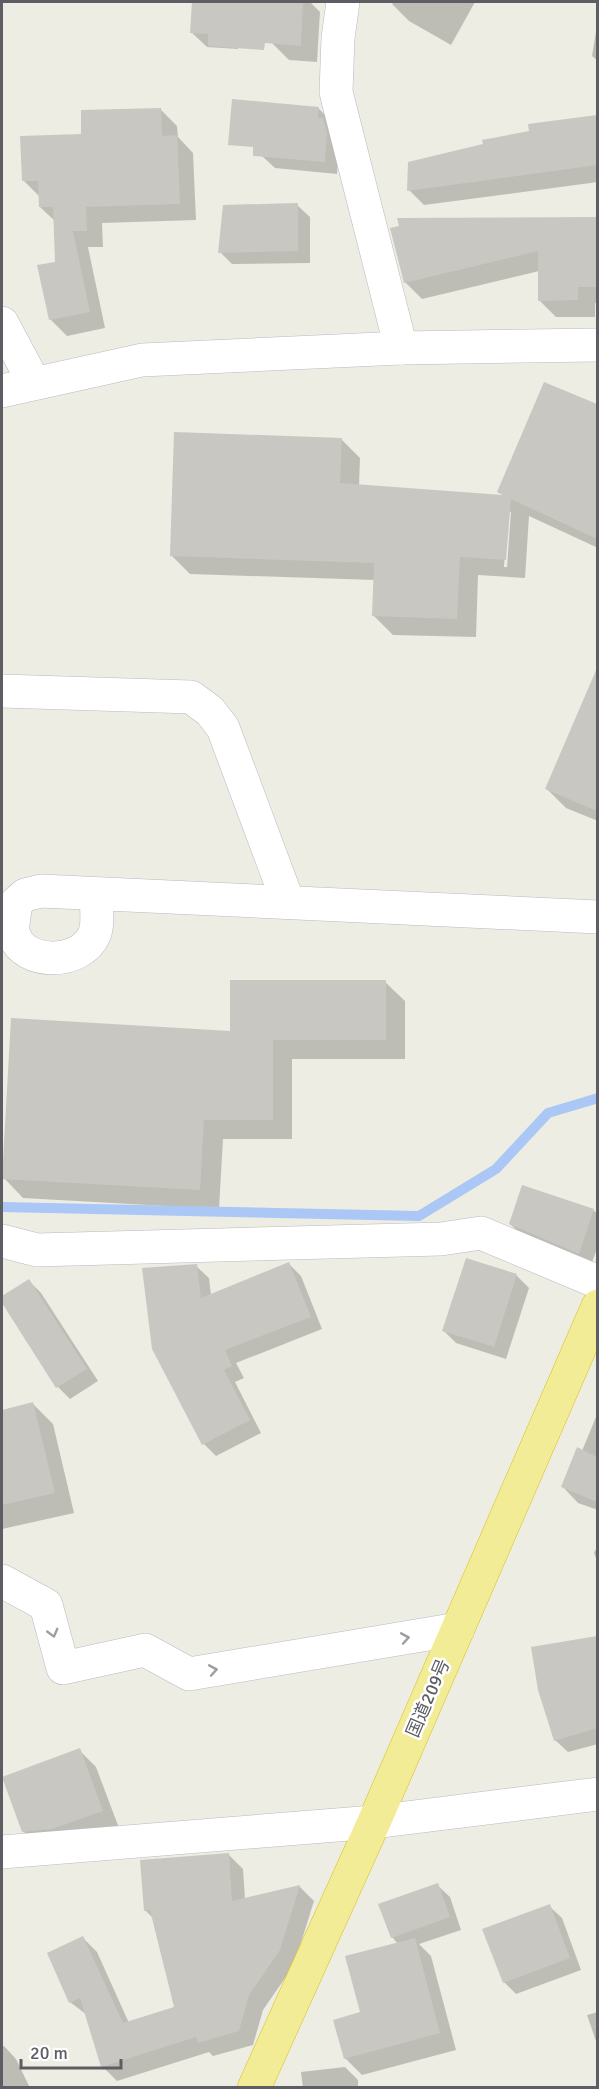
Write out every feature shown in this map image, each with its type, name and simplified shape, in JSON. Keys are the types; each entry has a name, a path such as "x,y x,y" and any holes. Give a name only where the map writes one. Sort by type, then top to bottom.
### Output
{"highway":[{"name":"国道209号","path":"254,2088 374,1822 597,1306"}],"street":[{"path":"343,2 338,38 336,92 401,348"},
{"path":"2,323 34,383"},
{"path":"2,391 142,360 401,348 597,345"},
{"path":"2,692 191,697 210,711 223,728 288,902"},
{"path":"96,894 597,916"},
{"path":"2,1241 37,1250 441,1239 481,1233 597,1282"},
{"path":"2,1581 46,1605 63,1668 145,1650 189,1674 458,1629"},
{"path":"2,1852 374,1822 597,1794"}],"building":[{"path":"192,2 303,2 301,46 265,43 264,50 208,46 208,34 190,33"},
{"path":"232,99 319,107 318,118 323,118 327,133 325,162 253,156 253,147 228,145"},
{"path":"161,108 162,136 177,135 180,204 86,207 87,231 73,231 90,312 49,320 37,265 55,262 53,207 39,207 38,181 22,181 20,136 81,134 81,110"},
{"path":"597,115 597,165 407,191 408,162 483,144 482,140 529,131 528,124"},
{"path":"298,203 298,251 218,253 223,205"},
{"path":"597,217 597,287 578,287 578,300 538,301 538,251 404,283 390,228 399,226 397,218"},
{"path":"544,382 597,404 597,539 511,499 506,560 460,557 457,619 372,616 374,563 170,556 174,432 342,438 340,483 503,495 497,492"},
{"path":"597,668 597,811 545,789"},
{"path":"230,980 386,980 386,1040 273,1040 273,1120 204,1120 200,1190 2,1179 11,1018 230,1031"},
{"path":"522,1185 594,1209 579,1254 509,1224"},
{"path":"466,1258 517,1274 494,1347 442,1331"},
{"path":"289,1262 311,1317 225,1350 232,1366 224,1370 250,1420 202,1445 152,1349 142,1268 197,1264 201,1298"},
{"path":"29,1279 87,1369 56,1388 2,1303 2,1296"},
{"path":"33,1402 55,1493 2,1505 2,1410"},
{"path":"577,1447 597,1457 597,1502 561,1487"},
{"path":"597,1636 597,1728 554,1741 538,1690 531,1647"},
{"path":"80,1748 103,1811 52,1829 22,1832 2,1777"},
{"path":"229,1853 232,1901 300,1885 280,1950 249,1995 239,2031 198,2043 196,2037 101,2067 80,1998 69,2003 47,1953 83,1936 123,2023 174,2007 150,1910 144,1911 140,1860"},
{"path":"438,1883 450,1917 391,1938 378,1904"},
{"path":"550,1904 570,1958 503,1983 482,1929"},
{"path":"415,1938 440,2033 344,2059 333,2020 360,2012 345,1956"}],"waterway":[{"path":"2,1207 419,1216 496,1169 548,1113 598,1098"}]}
